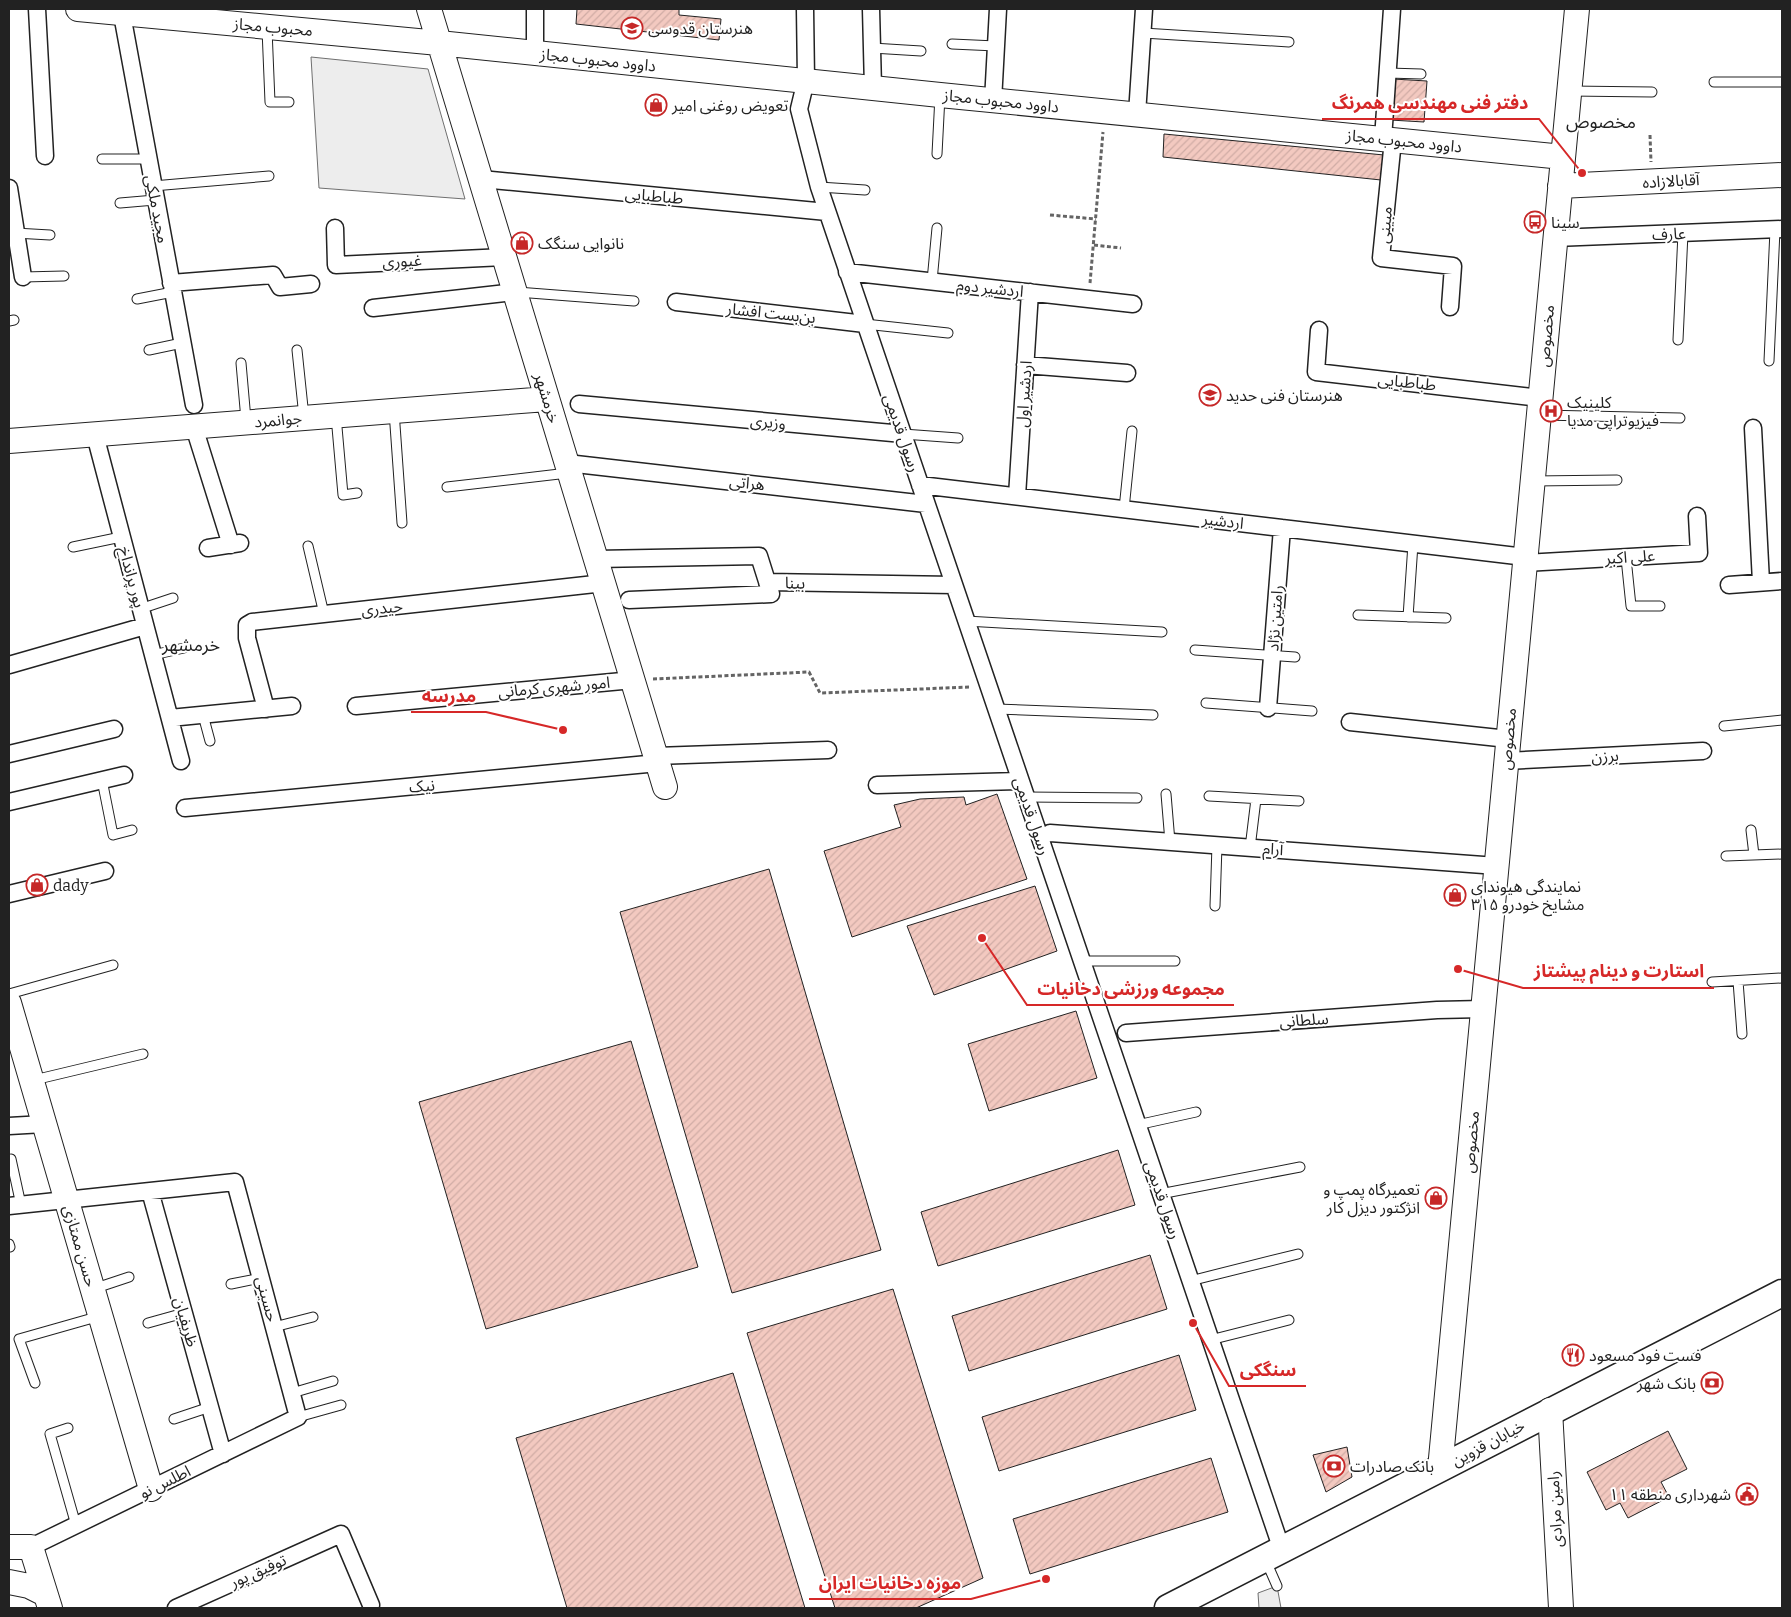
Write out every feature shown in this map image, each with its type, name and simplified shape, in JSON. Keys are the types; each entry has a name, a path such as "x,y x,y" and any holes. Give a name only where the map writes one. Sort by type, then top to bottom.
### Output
{"main road":[{"name":"محبوب مجاز","path":"78,9 200,14 267,26 439,43"},
{"name":"خرمشهر","path":"428,9 666,787"},
{"name":"مخصوص","path":"1440,1469 1577,9"},
{"name":"داوود محبوب مجاز","path":"439,43 1563,157"},
{"name":"آقابالازاده","path":"1560,186 1782,175"},
{"name":"جوانمرد","path":"9,442 94,435 194,416 246,423 547,399"},
{"name":"حسن ممتازی","path":"10,1014 151,1489"},
{"name":"خیابان قزوین","path":"1168,1608 1440,1469 1550,1410 1782,1293"},
{"name":"رامین مرادی","path":"1550,1410 1561,1608"},
{"path":"20,1547 48,1601"},
{"path":"9,1582 29,1586 48,1601"}],"street":[{"path":"37,9 45,156"},
{"path":"535,9 535,54"},
{"name":"رسول قدیمی","path":"806,9 806,80 799,109 819,187 1210,1340 1273,1555"},
{"path":"871,9 873,88"},
{"path":"993,100 998,9"},
{"path":"1137,114 1144,9"},
{"path":"1388,139 1388,73 1392,9"},
{"name":"مجید ملکی","path":"120,11 194,416"},
{"name":"مبینی","path":"1388,139 1382,258 1453,266 1450,307"},
{"name":"طباطبایی","path":"480,179 827,212"},
{"path":"9,188 23,277"},
{"name":"غیوری","path":"335,228 336,264 504,256"},
{"name":"عارف","path":"1555,238 1779,229"},
{"name":"اردشیر دوم","path":"847,272 1133,304"},
{"path":"172,288 273,275 280,287 311,284"},
{"path":"373,308 515,292"},
{"name":"اردشیر اول","path":"1017,496 1030,292"},
{"name":"بن‌بست افشار","path":"676,302 865,324"},
{"name":"طباطبایی","path":"1319,330 1316,372 1539,406"},
{"path":"1025,365 1127,373"},
{"name":"وزیری","path":"579,404 902,434"},
{"path":"194,416 235,544 208,548"},
{"path":"1753,428 1761,582"},
{"name":"پور پرانداخ","path":"94,435 181,761"},
{"name":"هراتی","path":"568,468 926,504"},
{"name":"اردشیر","path":"920,485 1413,544 1525,560"},
{"name":"علی اکبر","path":"1525,560 1626,558 1698,553 1696,516"},
{"name":"رامتین نژاد","path":"1268,708 1282,528"},
{"name":"بینا","path":"596,559 759,556 768,582 954,585"},
{"path":"1729,585 1782,581"},
{"path":"629,600 771,594 768,582"},
{"name":"حیدری","path":"266,709 247,638 247,625 252,622 604,583"},
{"path":"9,665 145,626"},
{"name":"امور شهری کرمانی","path":"356,706 633,680"},
{"path":"170,718 292,706"},
{"name":"برزن","path":"1350,722 1507,750 1703,751"},
{"path":"9,754 114,729"},
{"name":"نیک","path":"185,808 657,760 828,750"},
{"path":"9,802 124,775"},
{"path":"877,785 1020,781"},
{"name":"آرام","path":"1050,833 1496,866"},
{"path":"9,894 105,872"},
{"name":"سلطانی","path":"1126,1033 1437,1010 1483,1009"},
{"path":"9,1126 44,1124"},
{"name":"حسینی","path":"150,1191 235,1182 298,1417"},
{"path":"15,1205 150,1191"},
{"name":"ظریفیان","path":"150,1191 223,1454"},
{"name":"اطلس نو","path":"20,1547 76,1525 298,1417"},
{"name":"توفیق پور","path":"176,1608 341,1534 371,1605"}],"lane":[{"path":"267,26 270,102 289,102"},
{"path":"1143,33 1289,42"},
{"path":"952,44 996,46"},
{"path":"872,48 921,51"},
{"path":"1388,73 1421,74"},
{"path":"1714,82 1782,82"},
{"path":"1570,91 1652,92"},
{"path":"937,154 940,95"},
{"path":"102,159 148,159"},
{"path":"120,203 154,193 269,176"},
{"path":"819,187 865,190"},
{"path":"932,281 937,228"},
{"path":"1769,361 1779,229"},
{"path":"15,233 50,235"},
{"path":"1678,340 1683,233"},
{"path":"23,277 64,276"},
{"path":"137,299 172,288"},
{"path":"515,292 634,301"},
{"path":"865,324 948,333"},
{"path":"149,350 182,344"},
{"path":"297,350 304,418"},
{"path":"241,363 246,423"},
{"path":"1539,406 1680,418"},
{"path":"394,411 402,523"},
{"path":"336,416 343,495 357,493"},
{"path":"1124,509 1132,431"},
{"name":"وزیری","path":"902,434 958,438"},
{"path":"447,487 568,468"},
{"path":"1532,481 1617,480"},
{"path":"73,547 121,537"},
{"path":"1408,617 1413,544"},
{"path":"308,546 324,614"},
{"path":"1626,558 1631,606 1660,606"},
{"path":"140,609 173,598"},
{"path":"1358,615 1446,618"},
{"path":"966,622 1162,632"},
{"path":"153,655 184,648"},
{"path":"1194,650 1295,657"},
{"path":"1206,703 1312,711"},
{"path":"996,709 1153,715"},
{"path":"203,715 210,741"},
{"path":"1724,726 1782,720"},
{"path":"102,780 113,835 132,830"},
{"path":"1166,794 1170,842"},
{"path":"1209,796 1299,801"},
{"path":"1026,797 1137,798"},
{"path":"1250,848 1256,799"},
{"path":"1751,830 1754,855"},
{"path":"1215,906 1217,845"},
{"path":"1726,856 1782,854"},
{"path":"1082,961 1175,961"},
{"path":"9,994 113,964"},
{"path":"1712,982 1782,978"},
{"path":"1738,981 1742,1034"},
{"path":"31,1081 143,1054"},
{"path":"1137,1125 1196,1112"},
{"path":"11,1159 15,1205"},
{"path":"1160,1194 1300,1167"},
{"path":"1190,1281 1298,1254"},
{"path":"92,1289 129,1277"},
{"path":"231,1284 261,1278"},
{"path":"148,1323 184,1312"},
{"path":"35,1384 19,1339 100,1316"},
{"path":"274,1327 313,1317"},
{"path":"1210,1340 1289,1320"},
{"path":"292,1393 333,1381"},
{"path":"298,1417 341,1405"},
{"path":"174,1418 210,1406"},
{"path":"68,1428 50,1434 76,1525"},
{"path":"1273,1555 1277,1586"}],"path":[{"path":"1089,299 1104,111"},
{"path":"1050,215 1096,219"},
{"path":"1094,245 1121,248"},
{"path":"633,680 809,672 820,693 988,686"}],"shaded area":[{"path":"311,57 428,69 465,199 319,188"},
{"path":"1277,1586 1281,1608 1259,1608 1258,1593"}],"building":[{"path":"577,9 679,9 679,15 721,19 719,40 576,24"},
{"path":"1393,79 1427,81 1424,122 1390,120"},
{"path":"1164,134 1384,155 1381,180 1163,157"},
{"path":"997,794 1027,879 852,937 824,851 901,827 894,805 920,799 964,797 966,805"},
{"path":"769,869 881,1250 732,1293 620,912"},
{"path":"1035,886 1057,951 934,995 907,926"},
{"path":"1076,1011 1097,1078 989,1111 968,1044"},
{"path":"631,1041 698,1267 486,1329 419,1102"},
{"path":"1118,1150 1135,1205 938,1266 921,1212"},
{"path":"1150,1255 1167,1309 969,1371 952,1316"},
{"path":"893,1289 983,1578 916,1608 835,1608 747,1333"},
{"path":"1179,1355 1196,1410 999,1471 982,1417"},
{"path":"733,1373 805,1608 567,1608 516,1438"},
{"path":"1668,1431 1687,1469 1661,1482 1669,1497 1628,1518 1620,1503 1606,1510 1587,1472"},
{"name":"بانک صادرات","path":"1347,1447 1352,1477 1326,1492 1313,1455"},
{"path":"1211,1458 1228,1512 1030,1574 1013,1519"}],"place":[{"name":"هنرستان قدوسی","path":"632,28"},
{"name":"تعویض روغنی امیر","path":"656,105"},
{"name":"دفتر فنی مهندسی همرنگ","path":"1582,173"},
{"name":"سینا","path":"1535,222"},
{"name":"نانوایی سنگک","path":"522,243"},
{"name":"هنرستان فنی حدید","path":"1210,395"},
{"name":"کلینیک فیزیوتراپی مدیا","path":"1551,411"},
{"name":"مدرسه","path":"563,730"},
{"name":"dady","path":"37,885"},
{"name":"نمایندگی هیوندای ۳۱۵ مشایخ خودرو","path":"1455,895"},
{"name":"مجموعه ورزشی دخانیات","path":"982,938"},
{"name":"استارت و دینام پیشتاز","path":"1458,969"},
{"name":"تعمیرگاه پمپ و انژکتور دیزل کار","path":"1436,1198"},
{"name":"سنگکی","path":"1193,1323"},
{"name":"فست فود مسعود","path":"1573,1355"},
{"name":"بانک شهر","path":"1712,1383"},
{"name":"بانک صادرات","path":"1334,1466"},
{"name":"شهرداری منطقه ۱۱","path":"1747,1494"},
{"name":"موزه دخانیات ایران","path":"1046,1579"}],"district":[{"name":"مخصوص","path":"1601,122"},
{"name":"خرمشهر","path":"191,645"}]}
